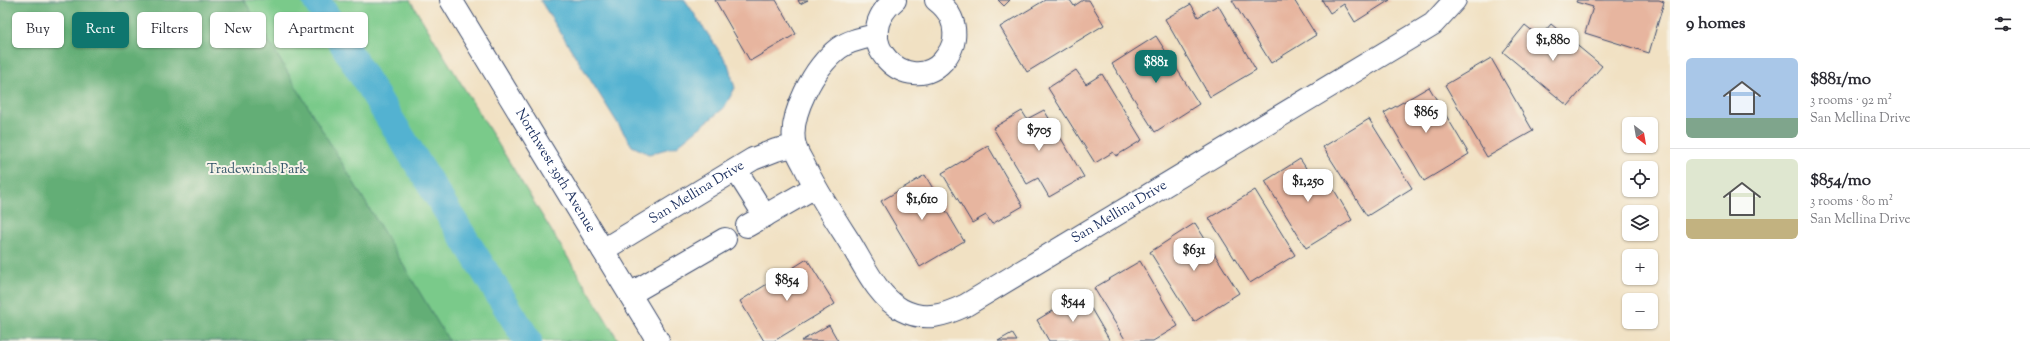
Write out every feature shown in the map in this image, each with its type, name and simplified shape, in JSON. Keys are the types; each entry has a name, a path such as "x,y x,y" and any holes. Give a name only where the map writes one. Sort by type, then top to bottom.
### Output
{"street":[{"name":"Northwest 39th Avenue","path":"451,0 658,341"},
{"path":"895,0 887,7 880,18 876,35 877,43 882,55 892,65 903,71 916,72 929,70 940,64 954,43 955,30 952,17 944,6 936,0"},
{"name":"San Mellina Drive","path":"876,35 857,40 840,47 825,60 811,80 800,106 794,127 795,146 815,187 885,297 903,310 923,316 943,316 966,305 1433,24 1446,12 1455,0"},
{"name":"San Mellina Drive","path":"603,250 753,160 776,150 795,146"},
{"path":"736,170 756,221 815,187"},
{"path":"630,294 725,239"}],"green space":[{"name":"Tradewinds Park","path":"0,0 410,0 619,341 0,341"},
{"name":"Tradewinds Park","path":"0,0 244,0 251,12 210,12 210,48 266,48 266,37 449,341 0,341"}],"water":[{"path":"540,0 685,0 728,64 735,88 724,108 677,146 649,154 632,146"}],"building":[{"path":"715,0 776,0 796,34 750,61"},
{"path":"798,0 808,0 800,4"},
{"path":"998,0 1010,0 1004,6"},
{"path":"1045,0 1070,0 1074,6 1083,0 1089,0 1104,25 1027,72 1000,27"},
{"path":"1232,0 1294,0 1316,35 1271,63"},
{"path":"1322,0 1390,0 1355,22 1344,4 1330,13"},
{"path":"1577,0 1659,0 1664,2 1649,53 1585,33 1593,7 1576,2"},
{"path":"1191,4 1198,17 1218,5 1256,70 1210,97 1165,19"},
{"path":"1551,24 1602,66 1568,106 1503,52 1525,25 1540,37"},
{"path":"1156,36 1199,104 1155,132 1112,64"},
{"path":"1491,58 1533,131 1487,157 1445,85"},
{"path":"1076,70 1086,84 1102,74 1142,140 1116,156 1113,152 1095,163 1048,88"},
{"path":"1429,87 1469,154 1424,181 1384,113"},
{"path":"1044,110 1084,177 1049,197 1038,178 1027,184 993,128 1022,111 1027,119"},
{"path":"1369,119 1412,188 1367,216 1323,147"},
{"path":"988,146 1023,206 992,224 986,215 972,223 942,173"},
{"path":"1300,159 1314,180 1324,173 1352,220 1306,248 1265,181"},
{"path":"925,175 964,241 920,267 881,201"},
{"path":"1255,190 1295,255 1250,283 1209,218"},
{"path":"1195,223 1239,293 1194,322 1150,252"},
{"path":"807,259 835,304 774,341 764,341 740,301"},
{"path":"1140,261 1178,326 1153,341 1126,341 1094,288"},
{"path":"1082,293 1110,341 1049,341 1037,320"},
{"path":"829,325 838,341 801,341"},
{"path":"1012,333 1017,341 998,341"}],"waterway":[{"path":"316,0 528,341"}]}
